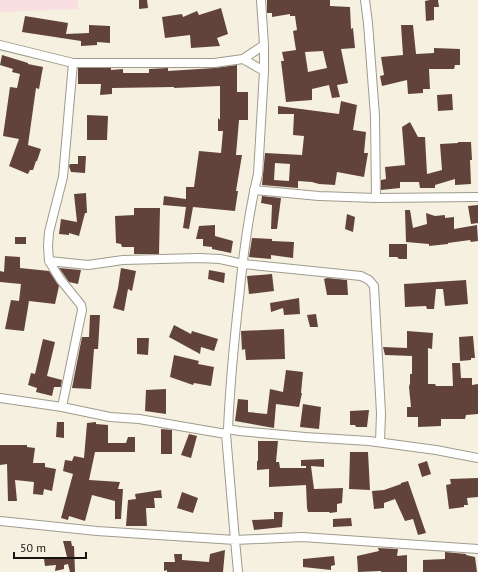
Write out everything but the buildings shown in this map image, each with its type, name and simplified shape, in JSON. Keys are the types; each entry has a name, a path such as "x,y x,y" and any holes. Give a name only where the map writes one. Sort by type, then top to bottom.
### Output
{"street":[{"path":"238,572 227,431 243,264 254,190 258,174 264,71 261,0"},
{"path":"365,0 375,116 376,198"},
{"path":"0,45 73,63 214,63 243,59 264,44"},
{"path":"243,59 264,71"},
{"path":"62,407 82,310 81,305 60,279 49,261 48,246 49,232 63,177 73,63"},
{"path":"254,190 319,196 376,198 478,197"},
{"path":"49,261 88,265 123,260 199,258 361,276 369,280 374,286 381,413 380,442"},
{"path":"0,398 62,407 110,417 139,419 227,431 369,440 478,458"},
{"path":"0,521 98,531 235,540 302,537 478,549"}],"shaded area":[{"path":"0,0 78,0 78,9 0,12"}]}
